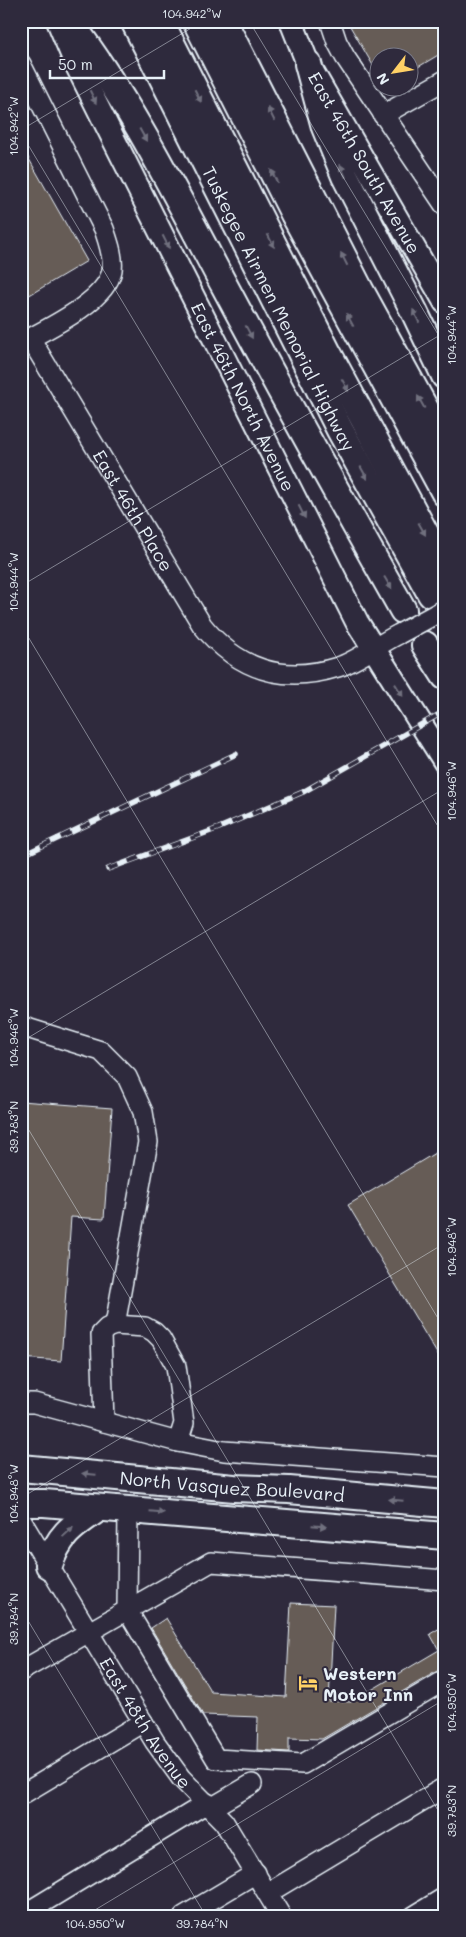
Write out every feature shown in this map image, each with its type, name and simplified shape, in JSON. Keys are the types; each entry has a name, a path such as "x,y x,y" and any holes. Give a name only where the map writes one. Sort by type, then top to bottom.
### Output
{"highway":[{"path":"69,21 103,70 141,132 314,452 401,622"},
{"name":"Tuskegee Airmen Memorial Highway","path":"134,21 340,430 438,602"},
{"path":"160,21 338,370 445,570"},
{"path":"196,21 294,214 445,493"},
{"path":"224,21 360,290 445,445"},
{"path":"308,64 325,127 345,176 445,376"},
{"path":"424,645 445,676"},
{"name":"North Vasquez Boulevard","path":"21,1468 234,1488 289,1490 445,1504"},
{"name":"North Vasquez Boulevard","path":"21,1503 445,1536"},
{"path":"49,1566 55,1548 63,1535 99,1508"}],"main road":[{"name":"East 46th North Avenue","path":"58,21 76,64 357,622 445,762"},
{"name":"East 46th South Avenue","path":"291,21 308,64 445,302"}],"street":[{"path":"330,21 336,42 445,206"},
{"path":"21,64 104,229 111,253 112,270 107,284 91,301 26,341"},
{"path":"383,115 445,80"},
{"name":"East 46th Place","path":"26,341 202,625 228,651 254,667 286,674 314,672 339,667 373,648 401,622 438,602"},
{"path":"21,1029 27,1028 101,1051 127,1077 143,1112 148,1142 115,1325"},
{"path":"104,1422 101,1334 107,1328 115,1325 145,1327 162,1339 176,1366 184,1423 178,1442"},
{"path":"21,1403 34,1403 178,1442 224,1452 445,1467"},
{"path":"128,1510 127,1610 216,1759 303,1764 445,1680"},
{"name":"East 48th Avenue","path":"24,1528 49,1566 142,1722 175,1770 226,1824 281,1916"},
{"path":"21,1671 211,1562 445,1580"},
{"path":"21,1795 142,1722"},
{"path":"21,1916 209,1806 252,1784"},
{"path":"268,1893 445,1787"},
{"path":"184,1916 256,1873"},
{"path":"414,1916 445,1897"}],"building":[{"path":"347,21 445,21 445,51 418,67 418,48 368,48 368,57"},
{"path":"21,145 87,261 21,300"},
{"path":"21,1101 112,1108 104,1219 71,1217 61,1361 21,1358"},
{"path":"445,1147 445,1367 348,1205"},
{"name":"Western Motor Inn","path":"291,1603 334,1605 329,1701 351,1702 439,1650 430,1634 445,1625 445,1669 439,1670 322,1739 289,1738 289,1752 257,1750 258,1717 203,1715 151,1628 166,1618 211,1692 286,1697"}],"railway":[{"path":"108,869 219,828 303,792 445,711"},
{"path":"21,856 236,754"}],"place":[{"name":"Western Motor Inn","path":"308,1683"}]}
